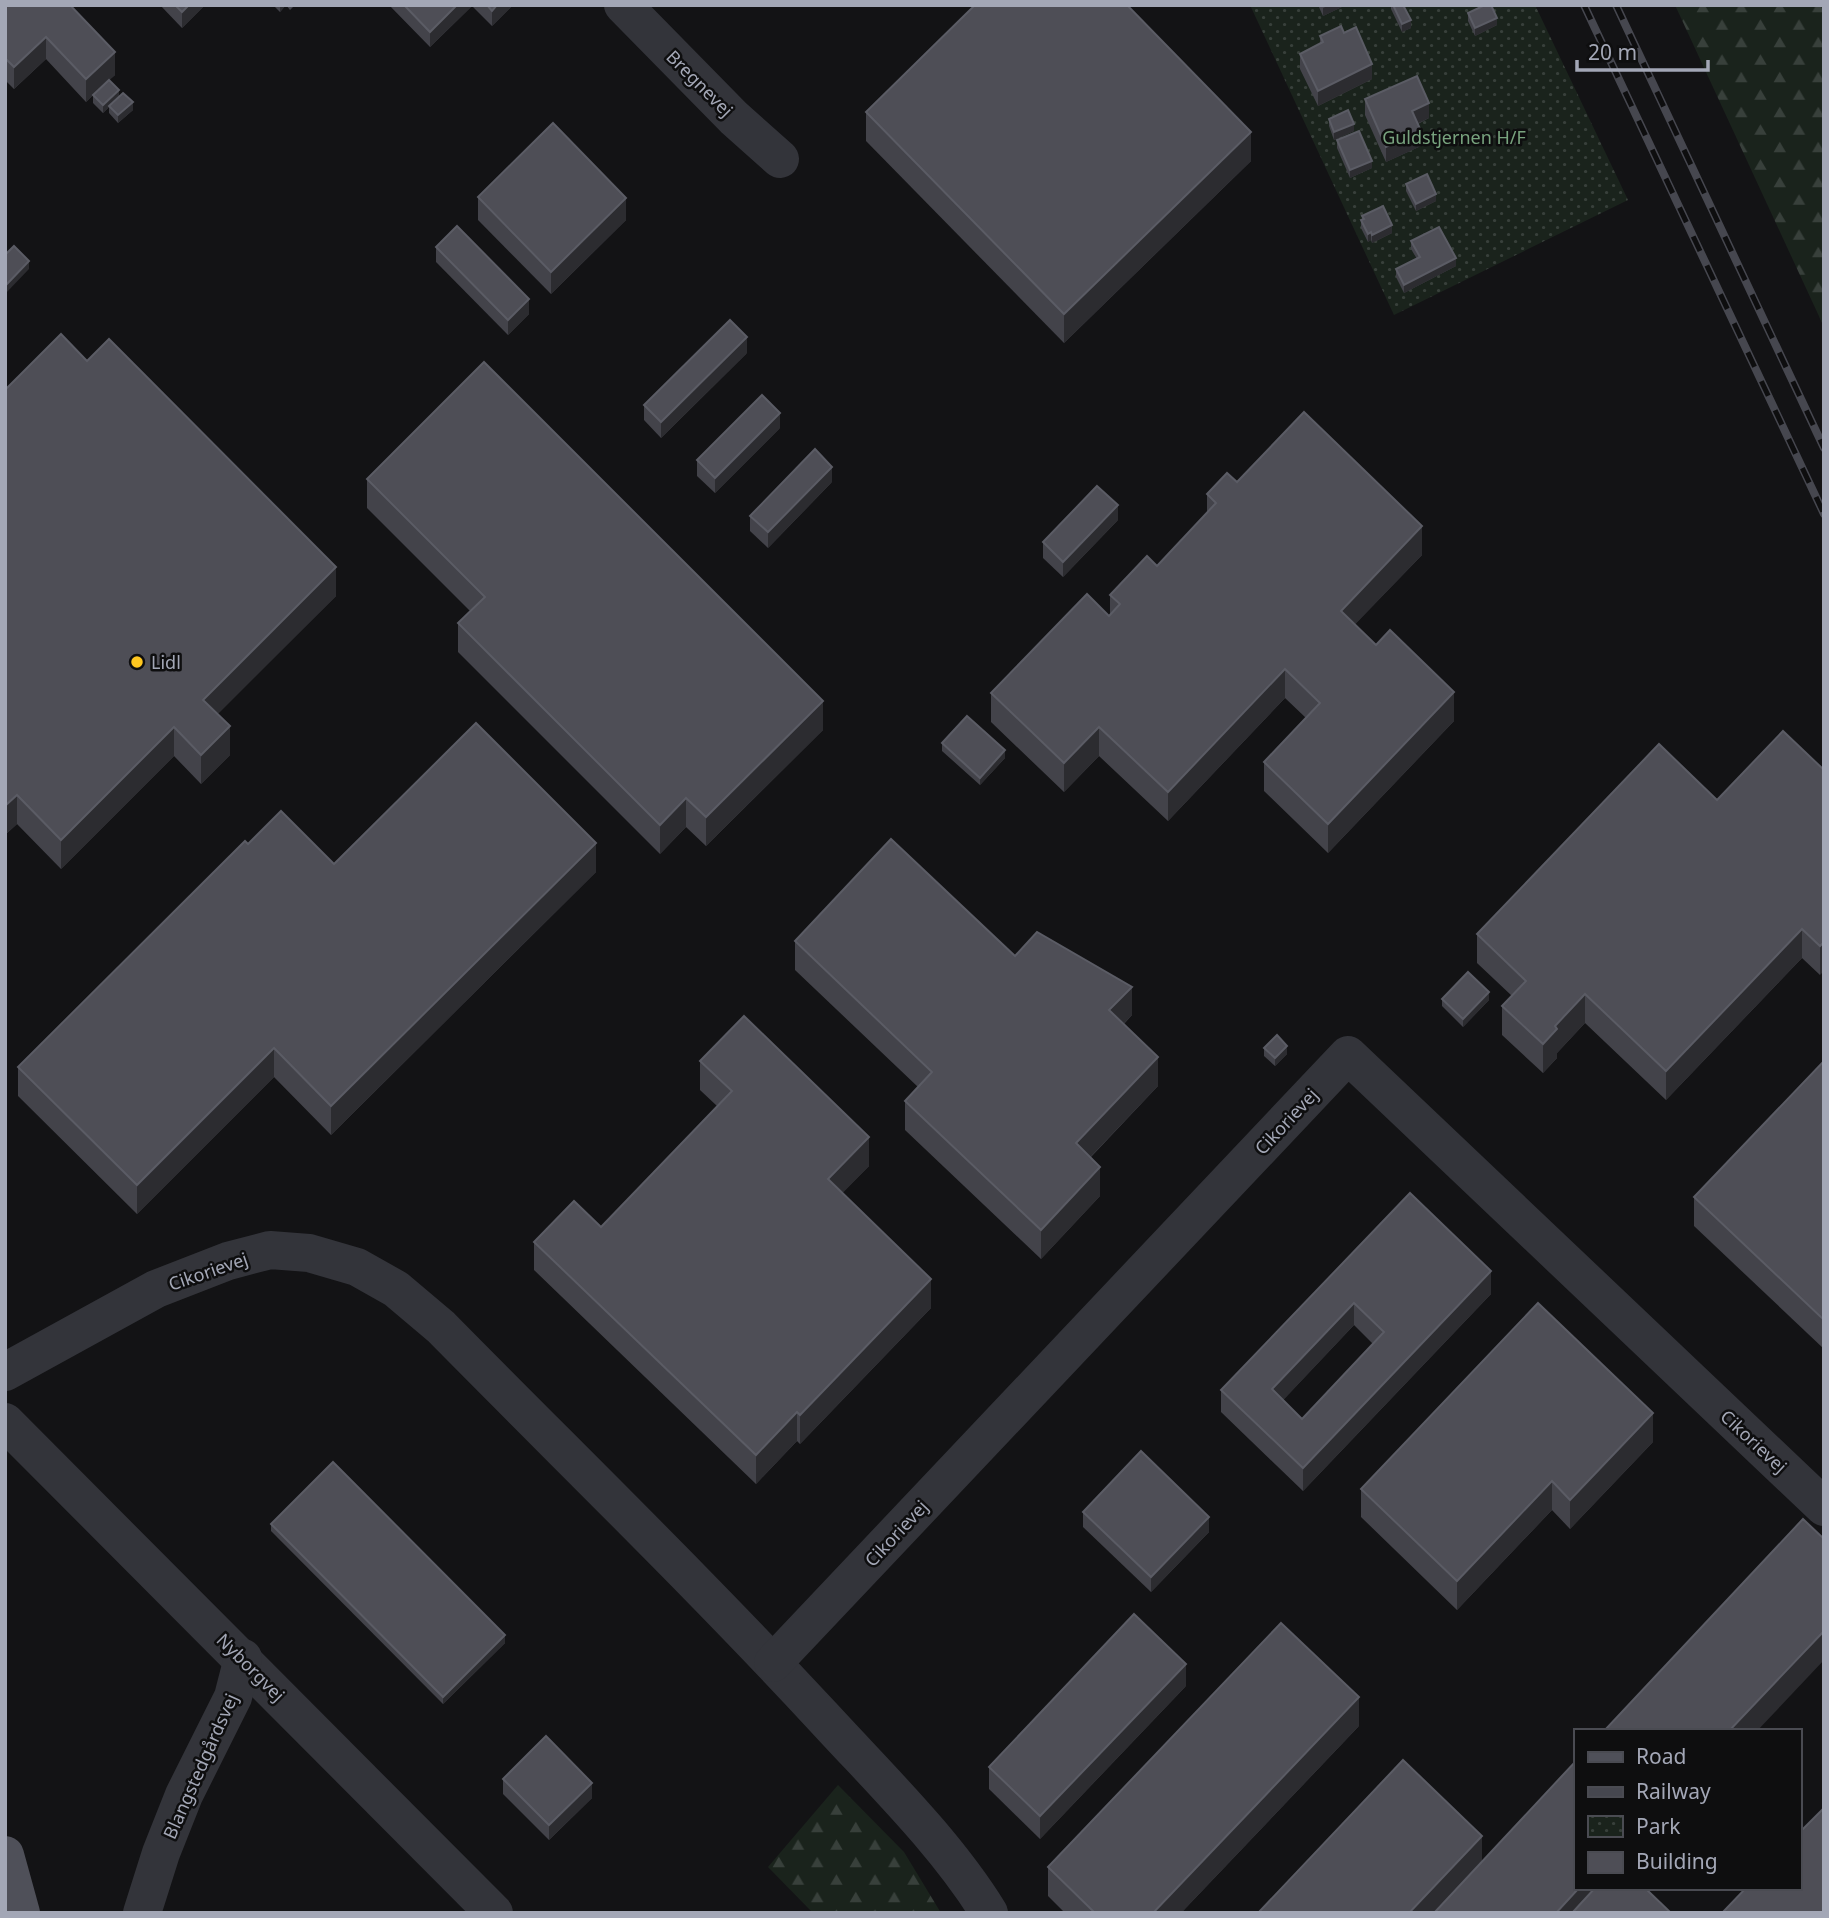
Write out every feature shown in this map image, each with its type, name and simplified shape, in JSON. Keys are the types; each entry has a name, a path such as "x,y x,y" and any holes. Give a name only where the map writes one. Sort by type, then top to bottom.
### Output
{"main road":[{"path":"5,1855 21,1913"}],"street":[{"name":"Bregnevej","path":"623,5 780,159"},
{"name":"Cikorievej","path":"773,1664 1348,1055 1824,1507"},
{"name":"Cikorievej","path":"5,1372 156,1289 228,1261 270,1250 309,1253 356,1267 397,1289 441,1327 773,1664 912,1813 989,1913"},
{"name":"Nyborgvej","path":"5,1422 494,1913"},
{"name":"Blangstedgårdsvej","path":"142,1913 161,1853 184,1795 233,1697 243,1658"}],"green space":[{"name":"Guldstjernen H/F","path":"1250,5 1535,5 1628,200 1394,315"},
{"path":"1675,5 1821,5 1824,12 1824,327"},
{"path":"838,1785 904,1852 941,1913 813,1913 768,1867"}],"building":[{"path":"5,5 70,5 115,52 86,79 46,37 14,67 5,58"},
{"path":"175,5 189,5 182,12"},
{"path":"404,5 457,5 430,32"},
{"path":"975,5 1127,5 1251,132 1064,314 866,112"},
{"path":"1393,5 1403,5 1411,20 1402,24"},
{"path":"1491,5 1497,18 1475,28 1468,13"},
{"path":"1341,26 1344,33 1356,27 1372,64 1318,91 1300,54 1323,42 1320,36"},
{"path":"1417,76 1429,103 1412,111 1421,131 1386,147 1365,99"},
{"path":"109,80 119,90 103,105 93,95"},
{"path":"123,93 133,102 118,115 109,106"},
{"path":"1348,110 1354,124 1334,132 1329,119"},
{"path":"553,123 626,198 551,272 478,197"},
{"path":"1359,131 1372,161 1350,170 1337,140"},
{"path":"1427,174 1436,194 1416,204 1406,184"},
{"path":"1383,206 1392,225 1372,235 1371,232 1368,234 1361,220 1364,219 1362,216"},
{"path":"457,226 529,299 508,320 436,247"},
{"path":"1439,227 1456,258 1404,285 1396,269 1420,257 1411,241"},
{"path":"14,246 29,261 6,285 5,255"},
{"path":"730,320 747,337 661,422 644,405"},
{"name":"Lidl","path":"61,334 87,361 109,339 336,567 203,700 230,726 201,755 174,727 61,840 17,795 5,806 5,390"},
{"path":"484,362 823,701 706,817 686,798 660,825 458,623 485,597 367,479"},
{"path":"762,395 780,413 715,478 697,460"},
{"path":"1304,412 1422,526 1341,611 1376,645 1390,630 1454,692 1328,824 1264,762 1320,703 1285,669 1168,792 1099,727 1064,763 991,693 1087,594 1109,616 1120,604 1110,595 1147,556 1157,566 1216,503 1207,494 1227,473 1237,482"},
{"path":"815,449 832,467 768,532 750,516"},
{"path":"1097,486 1118,505 1063,562 1043,542"},
{"path":"967,716 1005,750 980,778 942,743"},
{"path":"476,723 596,843 331,1106 274,1048 137,1185 18,1067 245,841 248,844 281,811 334,864"},
{"path":"1783,731 1824,770 1824,942 1820,946 1802,929 1666,1071 1585,994 1555,1026 1557,1029 1543,1044 1502,1006 1526,981 1477,934 1659,744 1717,800"},
{"path":"891,839 1015,956 1037,932 1132,987 1109,1010 1158,1057 1076,1143 1100,1167 1041,1230 905,1101 932,1072 795,941"},
{"path":"1468,972 1489,992 1463,1019 1442,999"},
{"path":"744,1016 869,1137 828,1179 931,1279 800,1415 797,1412 756,1455 534,1242 574,1201 601,1227 732,1091 700,1061"},
{"path":"1277,1035 1287,1046 1275,1058 1264,1048"},
{"path":"1824,1061 1824,1320 1694,1197"},
{"path":"1410,1193 1491,1271 1303,1468 1221,1390","holes":["1354,1303 1384,1332 1302,1419 1272,1389"]},
{"path":"1538,1303 1653,1413 1570,1500 1552,1481 1457,1581 1361,1489"},
{"path":"1141,1451 1209,1517 1151,1577 1083,1512"},
{"path":"333,1462 505,1635 443,1697 271,1524"},
{"path":"1803,1519 1824,1539 1824,1631 1731,1729 1606,1729"},
{"path":"1134,1614 1186,1664 1040,1816 989,1767"},
{"path":"1281,1623 1359,1697 1153,1913 1095,1913 1048,1867"},
{"path":"546,1736 592,1783 549,1825 503,1779"},
{"path":"1403,1760 1482,1836 1409,1913 1258,1913"},
{"path":"1574,1763 1574,1890 1577,1890 1556,1913 1434,1913"},
{"path":"1824,1808 1824,1913 1722,1913 1744,1890 1801,1890 1801,1831"},
{"path":"1593,1890 1647,1890 1671,1913 1572,1913"}],"railway":[{"path":"1584,5 1824,514"},
{"path":"1616,5 1824,448"}],"place":[{"name":"Lidl","path":"137,662"}]}
